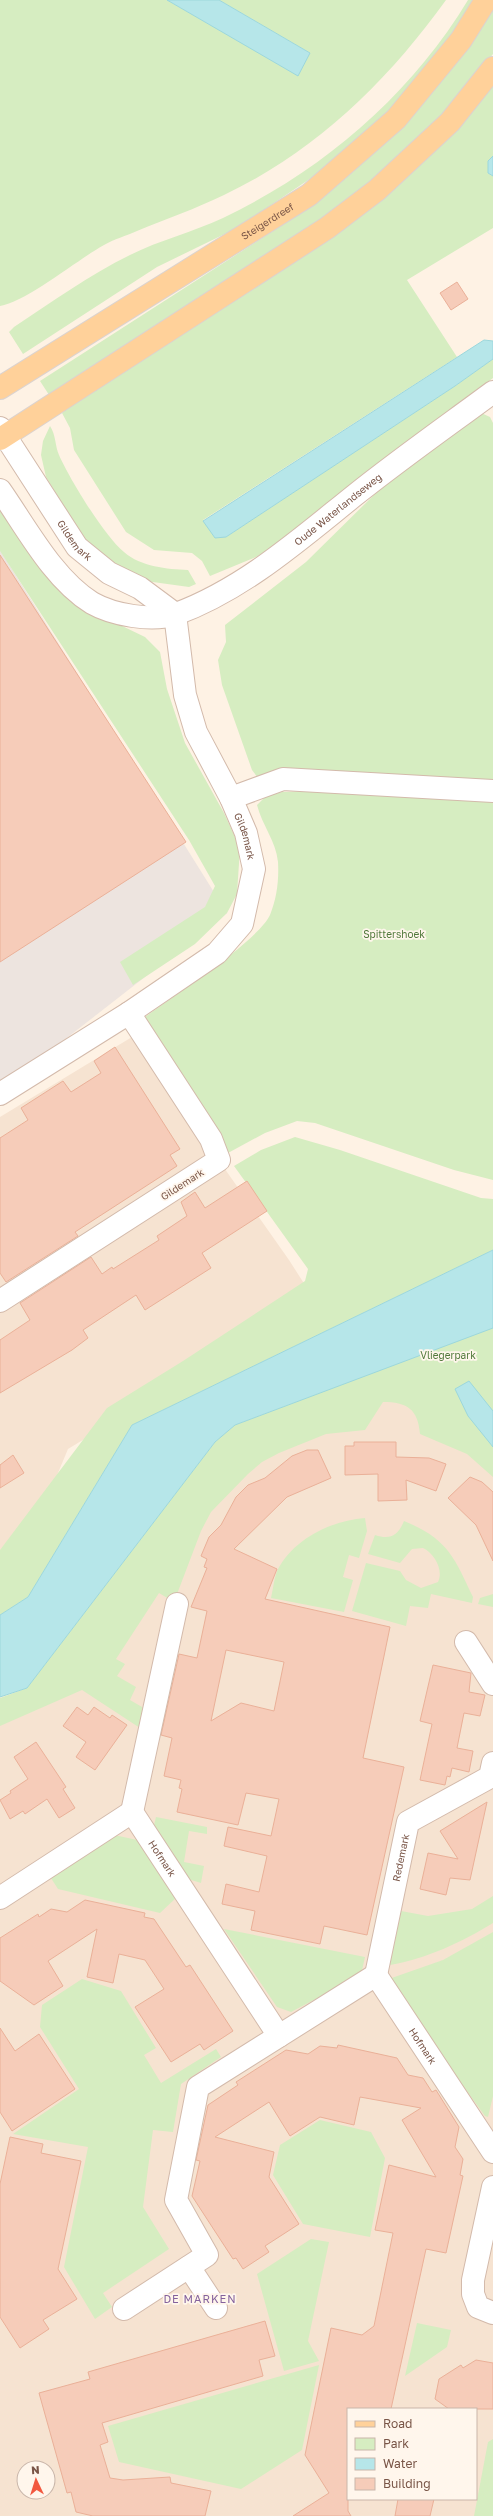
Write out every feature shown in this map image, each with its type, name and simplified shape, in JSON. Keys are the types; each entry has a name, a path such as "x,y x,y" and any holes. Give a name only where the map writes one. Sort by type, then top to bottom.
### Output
{"main road":[{"name":"Steigerdreef","path":"0,388 309,195 396,119 461,40 486,0"},
{"path":"2,434 333,224 377,190 450,122 493,68"}],"street":[{"name":"Oude Waterlandseweg","path":"175,614 260,570 362,489 493,392"},
{"name":"Gildemark","path":"0,1094 129,1013 217,953 242,924 254,869 246,833 231,798 196,732 185,695 175,614 140,588 109,573 77,547 2,434"},
{"path":"0,490 66,584 92,603 117,613 140,617 175,614"},
{"path":"231,798 283,779 493,791"},
{"name":"Gildemark","path":"0,1301 219,1160 211,1139 129,1013"},
{"path":"0,1898 132,1812 177,1604"},
{"path":"466,1642 493,1684"},
{"name":"Redemark","path":"376,1975 408,1822 490,1777 493,1763"},
{"name":"Hofmark","path":"132,1812 279,2036"},
{"path":"124,2309 207,2255 176,2200 198,2087 376,1975"},
{"name":"Hofmark","path":"376,1975 493,2152"},
{"path":"493,2187 473,2280 473,2294 478,2307 493,2313"},
{"path":"189,2267 216,2308"}],"shaded area":[{"path":"0,550 227,913 0,1090"},
{"path":"132,1037 289,1260 314,1299 68,1449 14,1578 0,1588 0,1117"},
{"path":"425,1376 493,1447 493,2516 0,2516 0,1714 12,1708 226,1455"}],"green space":[{"path":"0,0 167,0 298,75 310,53 219,0 446,0 399,59 374,86 319,136 289,158 257,178 224,195 108,243 37,289 11,303 0,306"},
{"path":"468,0 480,0 418,84 326,168 237,228 157,267 23,354 9,332 14,327 71,289 130,255 212,223 260,199 329,153 361,127 391,99 419,68 445,35"},
{"path":"493,6 493,54 451,107 366,190 51,398 40,381 298,215 361,159"},
{"path":"493,77 493,156 488,161 488,173 493,176 493,228 407,280 457,357 203,520 226,537 455,386 493,359 493,378 379,463 289,537 256,557 210,576 202,561 192,553 154,550 126,532 74,450 70,428 62,413 84,392 352,218"},
{"path":"479,412 490,417 493,423 493,783 258,778 252,770 222,685 218,660 226,642 225,625 306,562 378,491"},
{"path":"50,426 59,455 71,478 98,521 116,544 131,557 146,564 163,568 188,570 196,584 189,587 131,579 85,541 46,477 41,455 43,441"},
{"path":"0,511 118,624 145,637 160,652 167,689 185,743 224,813 240,848 237,894 227,913 195,944 133,985 120,962 205,907 215,886 189,840 0,551"},
{"name":"Spittershoek","path":"315,791 493,800 493,1180 454,1170 315,1123 297,1121 265,1133 228,1153 145,1026 145,1017 232,953 262,926 270,915 277,889 278,862 275,847 257,805 266,796 282,792"},
{"path":"295,1137 340,1150 481,1198 493,1199 493,1250 132,1425 28,1597 0,1615 0,1550 107,1408 183,1361 305,1281 308,1269 234,1166 261,1150"},
{"name":"Vliegerpark","path":"493,1285 493,1477 467,1454 420,1434 417,1418 414,1413 399,1403 391,1402 383,1402 365,1430 326,1434 279,1453 262,1462 248,1474 211,1512 201,1531 174,1602 159,1593 116,1659 125,1664 117,1676 136,1687 130,1700 149,1711 140,1728 82,1690 0,1726 0,1698 27,1688 215,1442 235,1425 394,1364"},
{"path":"365,1518 367,1531 359,1558 349,1555 343,1577 353,1580 344,1612 271,1598 277,1571 284,1559 293,1549 315,1533 327,1527"},
{"path":"404,1521 431,1535 448,1551 473,1597 472,1603 431,1594 428,1608 410,1606 406,1626 352,1611 366,1563 400,1571 406,1580 421,1588 438,1582 440,1572 437,1562 427,1550 423,1548 412,1549 400,1563 368,1554 375,1535 385,1537 393,1536 402,1526"},
{"path":"493,1594 493,1607 478,1604 480,1598"},
{"path":"156,1817 207,1827 207,1834 189,1831 184,1862 204,1866 201,1883 188,1879 154,1825"},
{"path":"114,1835 142,1841 177,1897 160,1913 58,1889 49,1875"},
{"path":"493,1896 493,1923 469,1937 443,1949 417,1959 390,1965 401,1911 428,1916 472,1909"},
{"path":"224,1929 365,1957 361,1975 291,2012 277,2007"},
{"path":"493,1932 493,2096 488,2117 485,2116 386,1980 443,1960"},
{"path":"82,1979 121,1991 156,2048 144,2055 161,2083 216,2049 221,2057 181,2084 173,2132 153,2130 143,2207 169,2249 103,2293 112,2307 95,2319 64,2267 88,2147 13,2134 79,2089 40,2027 42,2005"},
{"path":"320,2120 371,2132 385,2158 370,2237 303,2224 273,2175 280,2145"},
{"path":"311,2239 329,2242 308,2341 319,2361 284,2371 257,2274"},
{"path":"417,2323 451,2330 447,2347 405,2376"},
{"path":"319,2365 302,2450 241,2489 119,2462 108,2426"},
{"path":"493,2439 493,2516 474,2516 488,2442"}],"water":[{"path":"167,0 219,0 310,53 298,76"},
{"path":"493,156 493,176 488,173 488,161"},
{"path":"484,340 493,341 493,359 455,386 226,537 215,538 203,521"},
{"path":"493,1250 493,1328 235,1425 215,1442 27,1688 0,1697 0,1615 28,1597 132,1425"},
{"path":"469,1381 493,1411 493,1447 468,1416 455,1389"}],"building":[{"path":"457,282 468,299 451,310 440,293"},
{"path":"0,555 186,842 0,962"},
{"path":"115,1047 180,1149 170,1155 177,1166 75,1232 78,1236 6,1282 0,1273 0,1138 28,1120 21,1108 63,1081 71,1092 101,1073 94,1061"},
{"path":"247,1181 267,1211 202,1253 211,1268 145,1310 136,1295 83,1330 88,1338 72,1350 0,1393 0,1340 30,1320 20,1303 91,1257 102,1274 112,1267 113,1269 159,1240 157,1236 187,1216 181,1202 195,1192 205,1208"},
{"path":"354,1442 396,1442 396,1457 429,1458 446,1464 436,1491 406,1480 407,1500 378,1501 378,1474 345,1475 345,1446 354,1446"},
{"path":"307,1450 318,1450 331,1478 287,1497 234,1549 277,1569 265,1599 390,1627 363,1758 404,1767 367,1935 324,1926 320,1944 251,1930 255,1911 222,1904 226,1884 259,1892 267,1856 224,1846 228,1827 271,1836 279,1799 246,1793 238,1825 177,1812 182,1789 179,1788 181,1780 164,1776 172,1738 161,1735 179,1654 197,1658 207,1611 191,1607 207,1568 204,1567 207,1559 201,1556 209,1537 221,1525 236,1497 248,1485 265,1478 292,1456","holes":["226,1650 284,1662 274,1711 241,1703 211,1721"]},
{"path":"13,1455 24,1473 0,1488 0,1465"},
{"path":"470,1477 482,1482 493,1492 493,1561 476,1525 448,1498"},
{"path":"433,1665 471,1673 469,1692 485,1695 480,1716 464,1713 457,1748 473,1751 469,1772 452,1768 450,1777 447,1776 445,1785 420,1780 432,1724 420,1721"},
{"path":"77,1707 88,1715 94,1707 110,1718 112,1715 127,1725 95,1770 76,1757 86,1742 63,1726"},
{"path":"36,1742 66,1787 63,1789 75,1808 59,1818 47,1799 25,1814 23,1811 10,1819 0,1800 28,1779 14,1757"},
{"path":"487,1802 470,1880 450,1878 446,1895 420,1889 428,1853 458,1859 440,1831"},
{"path":"85,1900 145,1913 144,1917 154,1919 186,1967 190,1965 233,2031 204,2050 200,2044 171,2062 135,2007 164,1989 145,1960 119,1954 113,1983 87,1977 97,1929 48,1961 63,1986 34,2005 0,1981 0,1938 38,1914 39,1917 51,1909 67,1912"},
{"path":"0,2028 15,2051 39,2034 75,2089 12,2131 0,2112"},
{"path":"338,2045 397,2058 408,2075 423,2078 432,2092 436,2090 459,2127 455,2147 463,2159 460,2175 463,2176 446,2253 426,2249 391,2408 347,2408 347,2500 348,2511 351,2516 293,2516 329,2493 305,2455 331,2328 362,2335 374,2326 393,2233 375,2230 389,2165 436,2177 402,2120 421,2108 360,2097 354,2125 320,2117 290,2136 269,2102 215,2137 274,2152 269,2177 299,2224 265,2246 269,2252 243,2269 236,2258 233,2259 192,2196 200,2161 196,2160 208,2105 238,2085 236,2082 286,2050 308,2054 320,2046 337,2048"},
{"path":"10,2137 43,2144 41,2153 81,2161 58,2269 77,2299 43,2320 49,2329 20,2348 0,2317 0,2184"},
{"path":"265,2321 275,2356 259,2360 263,2376 102,2423 108,2442 100,2445 110,2478 123,2480 170,2477 171,2483 211,2491 205,2516 93,2516 76,2512 71,2492 67,2493 39,2393 90,2379 88,2372"},
{"path":"476,2360 493,2363 493,2409 448,2408 435,2399 439,2379 461,2365 463,2368"},
{"path":"398,2500 434,2500 430,2516 395,2516"}],"district":[{"name":"DE MARKEN","path":"200,2298"}]}
